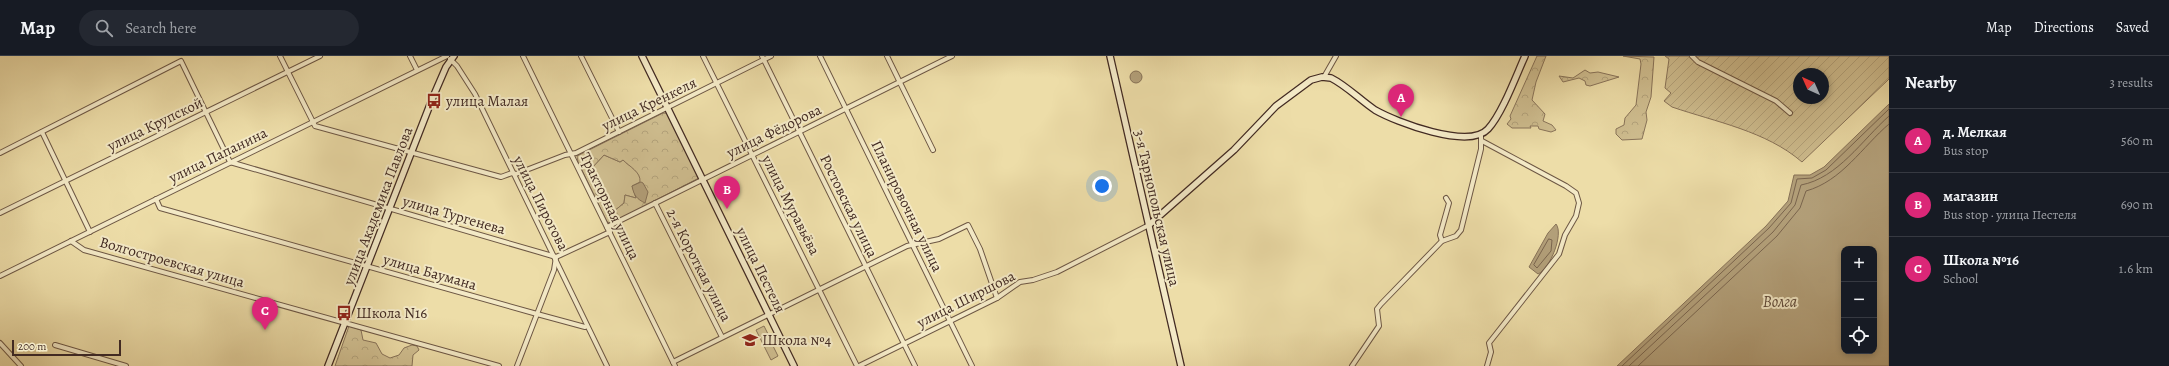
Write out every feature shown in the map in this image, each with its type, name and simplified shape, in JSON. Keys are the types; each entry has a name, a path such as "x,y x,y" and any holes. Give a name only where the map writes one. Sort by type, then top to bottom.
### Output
{"street":[{"path":"280,56 313,122"},
{"name":"улица Крупской","path":"0,214 320,56"},
{"path":"410,56 417,70"},
{"name":"Тракторная улица","path":"523,56 674,365"},
{"path":"581,56 619,132"},
{"name":"улица Пестеля","path":"642,56 794,366"},
{"name":"улица Муравьёва","path":"703,56 858,366"},
{"name":"улица Кренкеля","path":"313,122 315,126 501,177 512,173 516,174 571,154 717,84 763,58 771,56"},
{"name":"Планировочная улица","path":"820,56 972,366"},
{"path":"887,56 934,150"},
{"name":"3-я Тарнопольская улица","path":"1110,56 1180,366"},
{"path":"1149,225 1234,150 1276,106 1303,85 1324,77 1336,56"},
{"path":"1352,366 1379,326 1377,309 1381,304 1442,241 1456,236 1461,230 1481,138 1492,123 1525,56"},
{"path":"1692,56 1698,62 1776,101 1790,113"},
{"name":"улица Папанина","path":"0,276 417,70 449,57"},
{"name":"улица Академика Павлова","path":"328,366 411,152 432,93 449,57"},
{"name":"улица Пирогова","path":"449,57 475,94 512,173 556,257 608,366"},
{"name":"улица Фёдорова","path":"607,227 949,57"},
{"name":"Ростовская улица","path":"763,58 915,366"},
{"path":"0,153 180,61 230,162"},
{"path":"1324,77 1338,82 1365,103 1397,121 1423,129 1460,137 1481,138 1576,193 1579,203 1576,216 1565,235 1559,254 1489,343 1490,352 1486,366"},
{"path":"42,132 90,232"},
{"name":"улица Тургенева","path":"230,162 556,257"},
{"path":"1442,241 1440,235 1449,203 1446,198"},
{"name":"улица Баумана","path":"156,199 160,208 537,314 585,327 588,326"},
{"name":"2-я Короткая улица","path":"655,203 722,337"},
{"path":"674,365 722,337 907,246 913,246 940,239 968,225 980,249 997,298"},
{"name":"улица Ширшова","path":"858,366 997,298 1020,282 1033,280 1057,272 1149,225"},
{"path":"517,366 554,270 556,257 610,232"},
{"name":"Волгостроевская улица","path":"71,241 84,250 499,366"},
{"path":"0,343 21,366"},
{"path":"55,345 126,366"}],"green space":[{"path":"1537,56 1546,56 1536,82 1532,100 1545,114 1543,121 1552,125 1556,130 1551,132 1539,129 1538,126 1530,126 1531,128 1512,128 1507,124 1511,119 1510,116"},
{"path":"1623,56 1654,57 1651,97 1646,112 1647,120 1642,139 1622,140 1616,134 1616,129 1624,125 1625,118 1636,105 1641,64 1640,59"},
{"path":"1665,56 1889,56 1889,79 1802,162 1773,142 1757,135 1740,128 1672,107 1664,101 1671,93 1665,88 1669,59"},
{"path":"1585,70 1590,73 1598,72 1619,77 1590,86 1586,85 1585,81 1579,78 1563,82 1559,76 1573,78"},
{"path":"663,113 667,113 699,178 611,223 607,222 578,162 577,156","holes":["604,155 620,162 623,160 634,170 639,175 640,182 632,186 636,198 625,195 624,203 613,212 610,211 608,202 596,194 597,188 590,170"]},
{"path":"604,155 620,162 623,160 637,172 641,182 633,188 636,198 625,195 624,203 613,212 610,211 608,202 596,194 597,188 590,170"},
{"path":"349,326 361,330 363,340 376,343 382,354 390,358 399,355 404,348 412,345 417,346 419,350 413,355 412,366 335,366"},
{"path":"764,326 771,340 763,344 756,330"},
{"path":"771,342 778,356 771,360 764,346"}],"water":[{"path":"1138,71 1141,72 1141,82 1134,83 1131,82 1130,75 1131,72"},
{"name":"Волга","path":"1889,104 1889,366 1617,366 1766,226 1788,201 1794,175 1810,175 1824,167"},
{"path":"641,182 648,192 645,203 636,197 632,186"},
{"path":"1556,224 1558,229 1557,243 1551,259 1543,271 1538,274 1529,267 1548,233"}],"place":[{"name":"улица Малая","path":"434,101"},
{"name":"д. Мелкая","path":"1401,117"},
{"name":"магазин","path":"727,209"},
{"name":"Школа N16","path":"344,313"},
{"name":"Школа №16","path":"265,330"},
{"name":"Школа №4","path":"750,340"}]}
